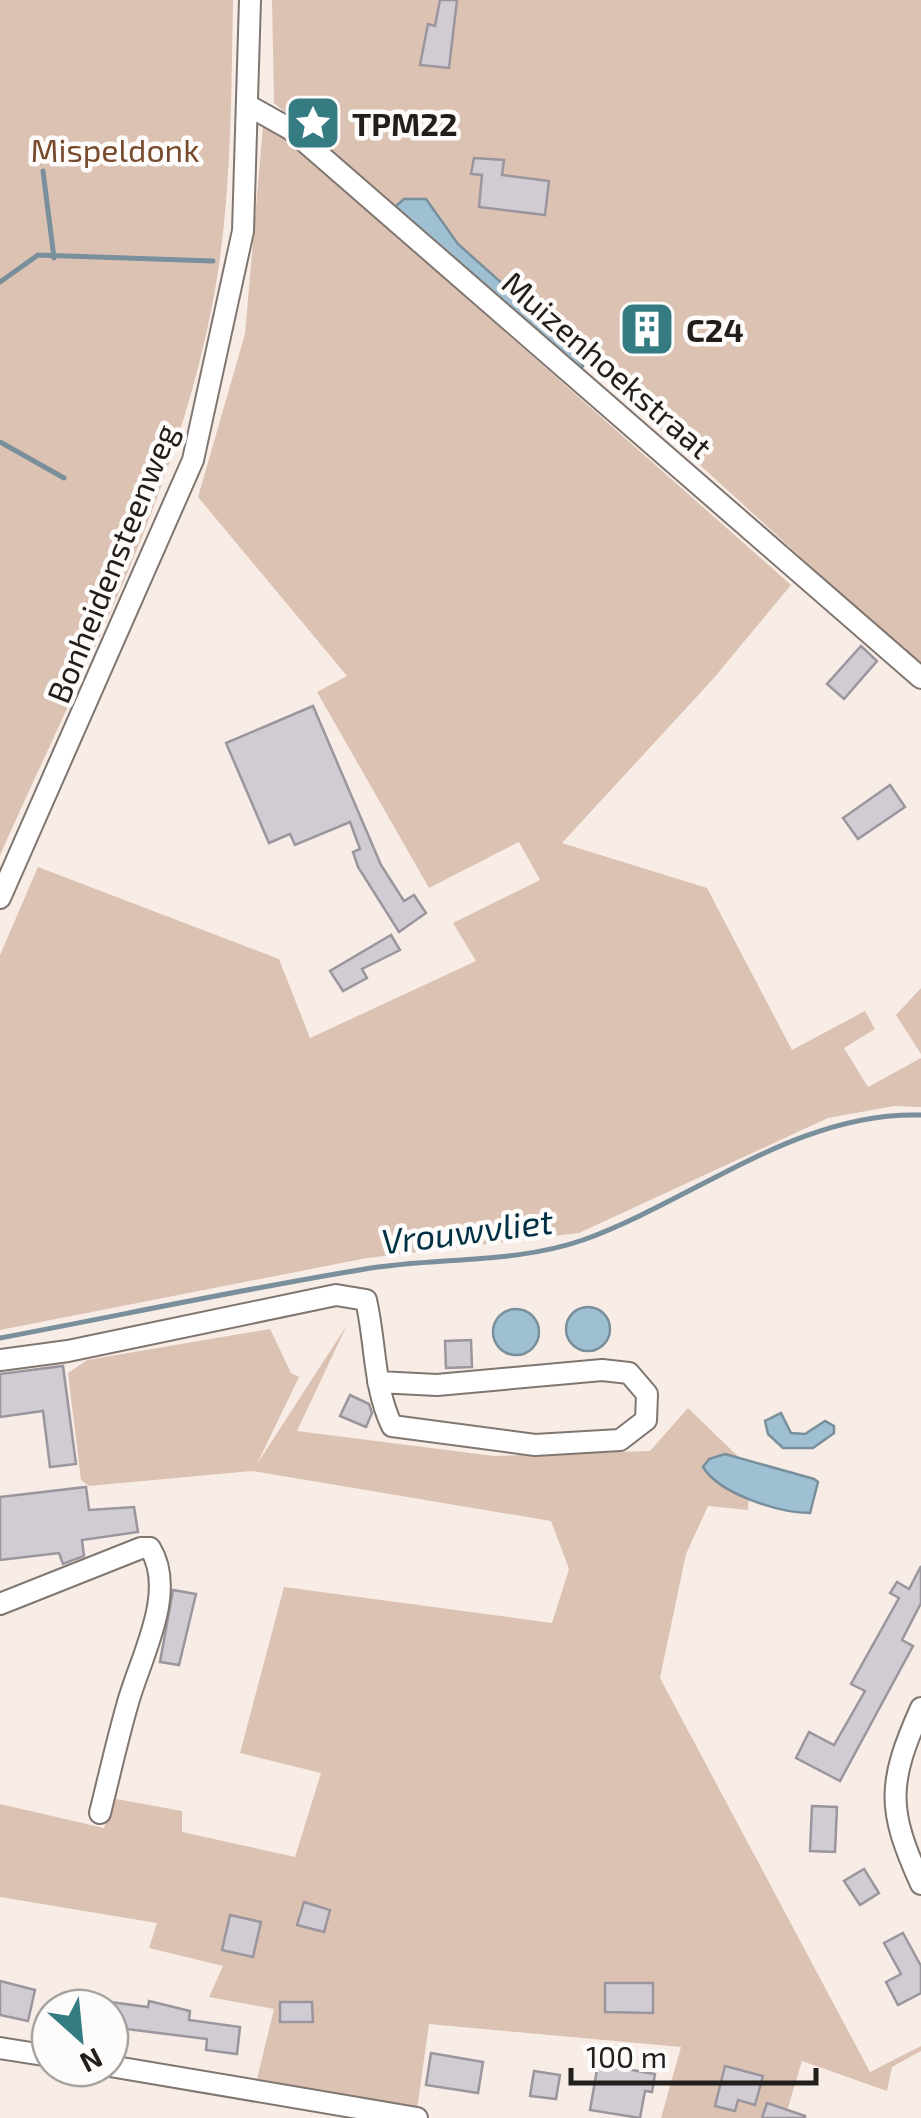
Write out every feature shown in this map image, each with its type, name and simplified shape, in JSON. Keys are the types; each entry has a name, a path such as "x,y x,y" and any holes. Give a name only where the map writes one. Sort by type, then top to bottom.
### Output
{"street":[{"name":"Bonheidensteenweg","path":"0,898 193,460 244,231 250,0"},
{"name":"Muizenhoekstraat","path":"249,106 290,129 921,678"},
{"path":"0,1360 68,1351 336,1295 366,1300 375,1336 378,1382 392,1426 535,1445 620,1440 646,1420 646,1394 630,1372 602,1370 437,1385 378,1382"},
{"path":"0,1604 141,1548 150,1548 160,1564 146,1656 128,1701 100,1813"},
{"path":"921,1708 900,1754 894,1791 896,1830 921,1884"},
{"path":"0,2048 30,2053"},
{"path":"130,2069 417,2118"}],"green space":[{"name":"Mispeldonk","path":"0,0 233,0 223,234 211,311 194,382 173,452 121,588 0,855"},
{"path":"272,0 921,0 921,667 458,244 446,228 399,204 394,208 274,103"},
{"path":"263,126 277,130 791,585 713,679 562,843 707,888 792,1050 865,1011 875,1029 844,1048 868,1087 921,1058 921,1107 894,1106 828,1118 579,1233 367,1258 0,1330 0,955 38,867 279,959 310,1038 476,961 453,923 540,880 519,842 429,888 317,692 347,676 198,497 245,334"},
{"path":"921,988 921,1054 896,1015"},
{"path":"347,1325 297,1431 494,1456 650,1451 688,1408 750,1468 748,1510 708,1506 686,1554 660,1678 870,2072 921,2046 921,2051 892,2067 887,2091 802,2061 785,2118 661,2118 681,2047 429,2024 417,2110 256,2083 274,2009 209,1997 223,1966 149,1948 157,1923 0,1897 0,1804 104,1828 111,1798 182,1811 182,1832 295,1857 321,1773 240,1753 284,1587 552,1623 569,1569 551,1521 252,1471 89,1486 81,1480 68,1373 87,1360 270,1329 291,1373 299,1377 257,1464"}],"water":[{"path":"404,199 426,199 458,244 561,336 583,366 579,372 394,208"},
{"path":"588,1307 604,1313 610,1329 604,1345 588,1351 572,1345 566,1329 572,1313"},
{"path":"516,1309 532,1316 539,1332 532,1348 516,1355 500,1348 493,1332 500,1316"},
{"path":"781,1413 791,1433 805,1434 825,1421 834,1426 834,1433 813,1448 783,1448 768,1434 765,1421"},
{"path":"725,1454 814,1479 818,1482 810,1513 767,1506 722,1486 703,1467 709,1459"}],"building":[{"path":"440,0 457,0 449,68 420,65 428,24 435,26"},
{"path":"474,158 504,160 502,175 549,181 545,215 479,207 482,175 471,174"},
{"path":"861,646 877,661 844,699 827,684"},
{"path":"313,706 381,865 404,901 414,895 426,913 399,932 358,867 353,852 360,849 350,822 295,845 290,834 269,843 226,743"},
{"path":"890,785 905,807 858,839 843,818"},
{"path":"391,935 400,950 362,969 367,978 343,991 330,971"},
{"path":"471,1340 472,1367 446,1368 445,1341"},
{"path":"63,1366 76,1464 50,1467 43,1411 0,1417 0,1374"},
{"path":"350,1395 369,1404 372,1413 366,1427 340,1416"},
{"path":"86,1487 89,1510 134,1507 138,1532 82,1540 84,1556 63,1564 59,1553 0,1560 0,1497"},
{"path":"921,1566 921,1603 902,1640 913,1646 840,1781 796,1758 809,1732 834,1745 865,1691 851,1684 899,1598 890,1593 897,1582 909,1589"},
{"path":"173,1590 196,1594 179,1665 160,1662"},
{"path":"812,1806 837,1807 835,1852 810,1851"},
{"path":"864,1869 879,1893 860,1905 844,1881"},
{"path":"304,1902 330,1910 324,1932 297,1925"},
{"path":"230,1915 261,1922 253,1957 222,1950"},
{"path":"903,1933 921,1966 921,1993 898,2005 886,1982 901,1974 884,1943"},
{"path":"0,1981 30,1989 28,2021 0,2015"},
{"path":"605,1983 653,1983 653,2013 605,2012"},
{"path":"149,2001 190,2011 189,2020 240,2027 237,2054 206,2050 207,2039 130,2029 130,2005 148,2007"},
{"path":"280,2002 312,2002 313,2022 280,2022"},
{"path":"431,2053 483,2062 478,2093 426,2085"},
{"path":"598,2064 655,2074 652,2092 645,2091 640,2118 590,2110"},
{"path":"725,2066 763,2076 755,2105 738,2100 735,2111 715,2106"},
{"path":"534,2071 560,2075 556,2099 530,2096"},
{"path":"767,2103 805,2116 805,2118 762,2118"}],"waterway":[{"path":"43,171 54,258"},
{"path":"0,282 38,255 213,261"},
{"path":"0,442 64,478"},
{"name":"Vrouwvliet","path":"0,1338 365,1269 503,1257 557,1248 624,1223 789,1142 832,1127 876,1118 921,1115"}],"place":[{"name":"TPM22","path":"313,123"},
{"name":"C24","path":"647,329"}]}
